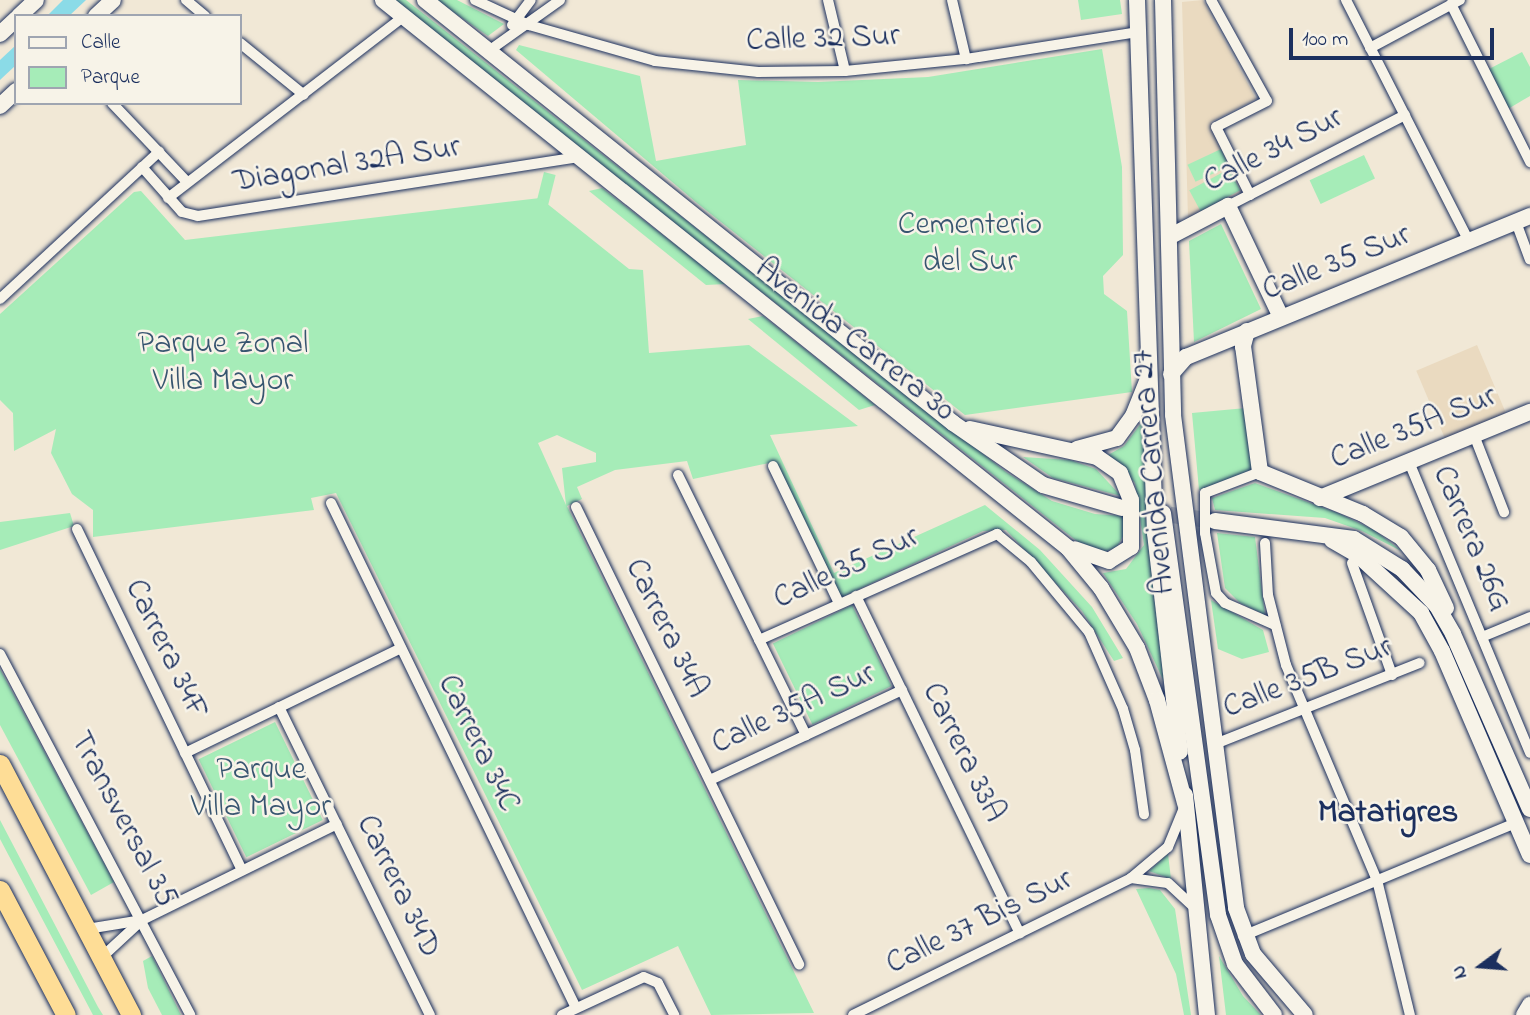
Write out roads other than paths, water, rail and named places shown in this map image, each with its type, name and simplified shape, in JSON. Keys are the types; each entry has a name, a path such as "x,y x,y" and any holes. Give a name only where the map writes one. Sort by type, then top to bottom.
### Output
{"highway":[{"path":"0,764 131,1015"},
{"path":"0,890 65,1015"}],"main road":[{"path":"20,14 36,0"},
{"path":"98,14 113,0"},
{"name":"Avenida Carrera 30","path":"383,0 1050,531 1101,588 1137,648 1164,722 1185,803"},
{"name":"Avenida Carrera 30","path":"425,0 953,423 1043,485 1122,508"},
{"name":"Avenida Carrera 27","path":"1137,0 1158,570 1207,1010"},
{"name":"Avenida Carrera 27","path":"1163,0 1171,374 1215,744 1243,936"},
{"path":"0,34 14,20"},
{"path":"0,106 14,93"},
{"path":"1228,206 1281,317"},
{"name":"Calle 34 Sur","path":"1168,237 1228,206"},
{"name":"Calle 35 Sur","path":"1171,374 1186,357 1523,219"},
{"path":"1247,331 1243,346 1260,472 1382,524 1415,551 1445,603 1460,647 1530,809"},
{"path":"1066,451 1117,438 1133,416 1150,369"},
{"name":"Calle 35A Sur","path":"1320,498 1530,412"},
{"path":"953,423 1104,460 1120,472 1131,500 1133,537 1125,555 1103,561 1079,552 1050,531"},
{"name":"Avenida Carrera 27","path":"1153,436 1218,915 1235,964 1274,1015"},
{"path":"1214,521 1354,539 1402,569 1437,606 1460,647"},
{"path":"1317,533 1358,555 1421,613 1441,651 1530,855"},
{"path":"1243,936 1263,968 1306,1015"},
{"path":"1524,1015 1530,1004"}],"street":[{"path":"186,0 203,14"},
{"name":"Calle 32 Sur","path":"475,0 529,25 655,61 758,72 845,71 965,59 1139,32"},
{"path":"510,33 513,19 531,0"},
{"path":"490,50 510,33 529,25 560,0"},
{"path":"828,0 845,71"},
{"path":"952,0 965,59"},
{"path":"1211,0 1267,101 1216,127 1250,195"},
{"path":"1346,0 1469,241"},
{"path":"1370,48 1455,2 1530,162"},
{"path":"168,198 404,16"},
{"path":"242,45 304,95"},
{"path":"114,105 187,182"},
{"name":"Calle 34 Sur","path":"1228,206 1405,115"},
{"path":"0,299 159,152"},
{"name":"Diagonal 32A Sur","path":"142,167 182,212 198,216 580,157"},
{"path":"1523,219 1530,260"},
{"path":"1474,435 1504,513"},
{"name":"Carrera 26G","path":"1409,461 1530,752"},
{"path":"773,466 839,603"},
{"path":"1260,472 1205,493 1205,533 1216,593 1225,603 1275,625"},
{"path":"678,475 806,735"},
{"name":"Carrera 34C","path":"331,503 576,1008"},
{"name":"Carrera 34A","path":"576,506 799,964"},
{"name":"Carrera 34F","path":"77,529 242,870"},
{"name":"Calle 35 Sur","path":"759,640 997,534 1031,562 1089,632 1123,709 1135,750 1144,814"},
{"path":"1265,543 1275,625 1303,709 1377,880 1410,1015"},
{"path":"1352,563 1392,674"},
{"name":"Carrera 33A","path":"856,596 1020,933"},
{"path":"1482,637 1530,617"},
{"path":"185,753 401,648"},
{"name":"Transversal 35","path":"0,654 190,1015"},
{"name":"Calle 35B Sur","path":"1215,744 1420,663"},
{"name":"Calle 35A Sur","path":"710,780 902,690"},
{"name":"Carrera 34D","path":"279,707 430,1015"},
{"name":"Calle 37 Bis Sur","path":"853,1015 1131,878 1168,846 1185,803"},
{"path":"1243,936 1516,823"},
{"path":"102,957 142,920 337,824"},
{"path":"1131,878 1168,883 1196,909"},
{"path":"87,929 142,920"},
{"path":"562,1015 635,979 651,978 663,990 674,1015"}],"water":[{"path":"63,0 86,0 71,14 49,14"},
{"path":"14,47 14,67 0,80 0,60"}],"tunnel":[{"path":"1122,508 1215,521"}],"district":[{"name":"Matatigres","path":"1388,814"}],"park label":[{"name":"Cementerio del Sur","path":"970,246"},
{"name":"Parque Zonal Villa Mayor","path":"223,364"},
{"name":"Parque Villa Mayor","path":"261,790"}]}
